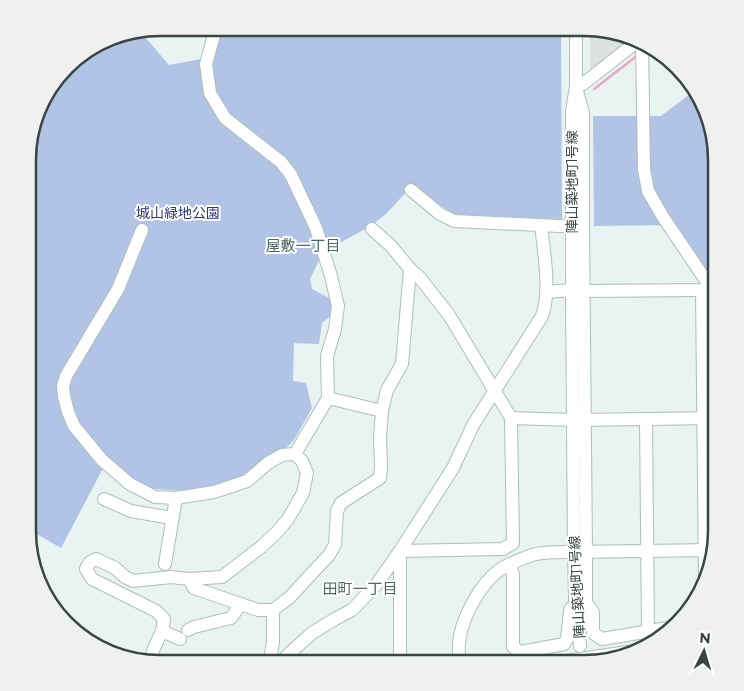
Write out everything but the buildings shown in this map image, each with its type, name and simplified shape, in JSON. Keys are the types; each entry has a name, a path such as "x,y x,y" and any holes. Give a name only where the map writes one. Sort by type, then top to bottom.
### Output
{"street":[{"path":"214,36 206,64 210,93 226,118 281,162 291,175 316,228 338,306 335,330 327,356 328,398 295,454"},
{"name":"陣山築地町1号線","path":"576,37 576,86 583,113 577,227 581,601"},
{"path":"576,86 583,84 633,47"},
{"path":"642,50 644,169 648,191 707,287"},
{"path":"411,190 440,214 454,221 577,227"},
{"path":"288,655 312,632 352,610 376,585 453,468 473,425 546,308 547,292 542,226"},
{"path":"372,229 391,246 420,278 449,315 511,418 513,543 503,549 400,550"},
{"path":"142,230 118,289 66,376 63,386 64,396 74,426 102,460 130,484 155,497 176,498 214,492 247,481 268,463 282,455 295,454 302,461 307,473 303,493 288,519 261,548 222,577 189,579 171,577 133,581 115,568 96,559 90,562 86,569 92,579 156,610 164,619 162,631 152,654"},
{"path":"189,579 194,588 258,610 273,610 289,598 329,555 335,545 337,511 341,503 380,478 382,411 387,390 402,364 410,269"},
{"path":"547,292 577,290 707,290"},
{"path":"707,323 703,418 708,538"},
{"path":"328,398 382,411"},
{"path":"511,418 579,420 708,418"},
{"path":"646,419 648,631"},
{"path":"165,564 176,498"},
{"path":"104,500 131,511 172,518"},
{"path":"399,654 400,550"},
{"path":"459,654 460,636 466,614 489,578 509,565 533,555 553,552 706,550"},
{"path":"509,565 513,574 513,647 521,652 564,644 567,639 570,611 581,601 593,612 593,633 602,639 659,629"},
{"path":"162,631 184,634 232,618 241,604"},
{"path":"271,655 273,642 273,610"}],"shaded area":[{"path":"590,37 616,40 627,44 594,71 590,70"}],"green space":[{"name":"城山緑地公園","path":"219,36 561,37 562,219 456,215 411,187 386,214 369,227 323,252 310,279 312,289 333,300 332,315 322,323 319,344 294,343 293,381 306,383 312,408 294,440 284,450 261,462 231,483 182,491 146,488 108,459 61,548 37,534 36,160 40,128 57,91 72,72 98,53 120,43 145,37 169,65 201,59"},
{"path":"689,95 701,120 707,152 707,274 676,225 594,226 593,116 661,116"}],"waterway":[{"path":"594,89 638,55"}],"district":[{"name":"屋敷一丁目","path":"303,246"},
{"name":"田町一丁目","path":"360,589"}]}
